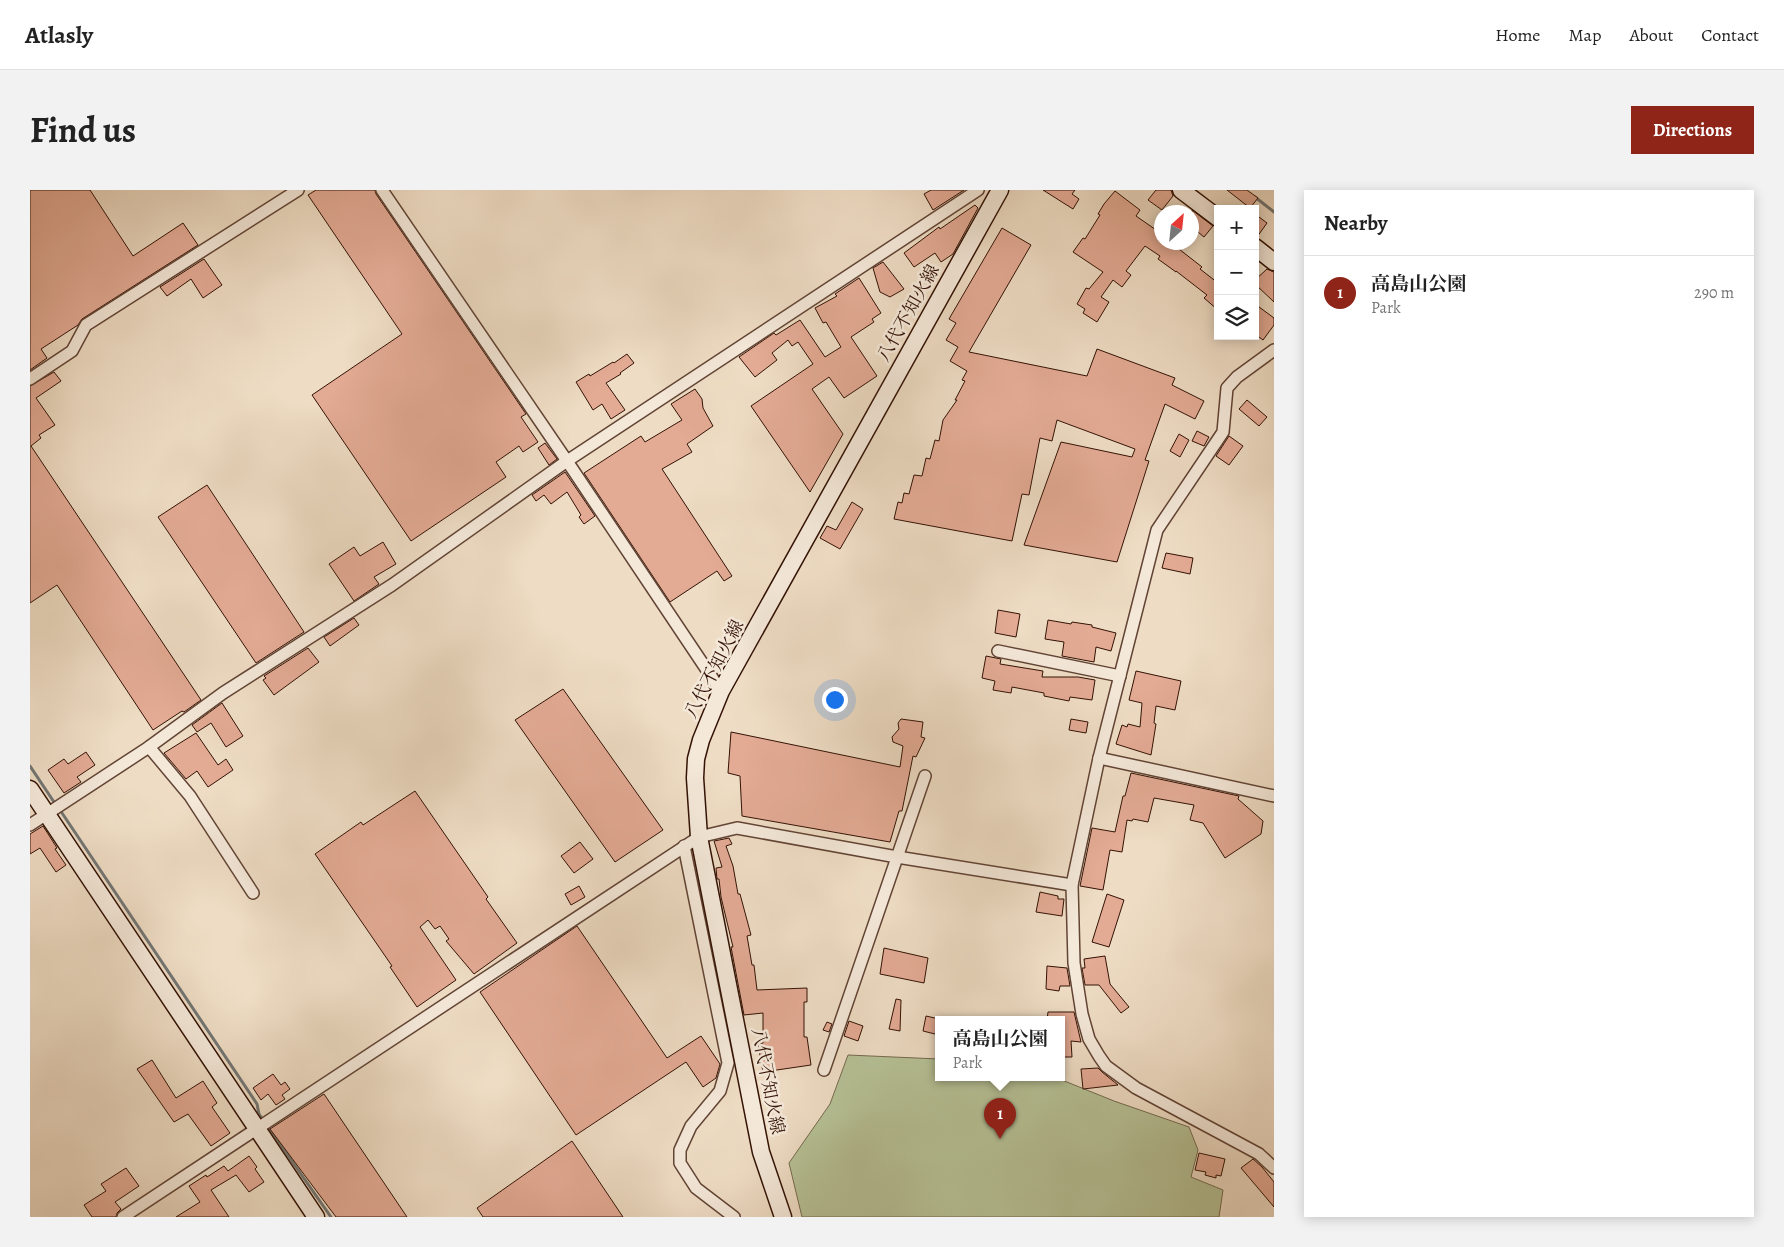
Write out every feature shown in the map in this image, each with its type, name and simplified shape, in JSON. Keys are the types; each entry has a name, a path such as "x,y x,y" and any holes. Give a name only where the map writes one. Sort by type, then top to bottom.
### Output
{"main road":[{"name":"八代不知火線","path":"783,1217 761,1152 699,837 695,778 696,759 701,740 721,691 1000,190"},
{"path":"1181,190 1214,215"},
{"path":"1258,250 1274,262"},
{"path":"30,789 54,809 256,1128 316,1217"}],"street":[{"path":"30,379 72,351 86,325 298,190"},
{"path":"382,190 721,691"},
{"path":"30,825 149,747 223,694 392,585 567,461 978,190"},
{"path":"1271,1160 1136,1088 1106,1066 1098,1056 1089,1039 1082,1014 1074,963 1072,885 1099,758 1157,530 1223,432 1227,388 1237,377 1274,350"},
{"path":"998,651 1120,676"},
{"path":"149,747 190,796 254,893"},
{"path":"1099,758 1274,796"},
{"path":"824,1070 925,776"},
{"path":"123,1217 699,837 737,828 898,858 1072,885"},
{"path":"684,846 728,1063 720,1091 691,1126 680,1150 680,1163 696,1188 734,1217"}],"green space":[{"path":"848,1055 935,1059 935,1081 1064,1081 1114,1101 1189,1127 1198,1150 1191,1177 1223,1190 1219,1217 802,1217 789,1163 830,1104"}],"building":[{"path":"30,190 90,190 133,256 183,223 198,245 82,319 78,325 41,349 47,358 30,370"},
{"path":"316,190 375,190 526,414 521,417 538,442 523,452 519,446 496,462 506,477 411,541 312,395 402,334 308,195"},
{"path":"931,190 964,190 933,210 924,194"},
{"path":"1043,190 1075,190 1072,194 1079,199 1073,209"},
{"path":"1156,190 1171,190 1173,196 1166,205 1155,205 1148,200"},
{"path":"1227,190 1247,190 1258,198 1252,205 1246,205"},
{"path":"1115,191 1140,210 1136,216 1154,228 1154,250 1180,250 1202,267 1200,269 1214,280 1214,307 1204,298 1207,295 1158,259 1160,256 1145,246 1126,271 1131,275 1122,287 1113,280 1101,297 1109,302 1097,322 1083,313 1085,309 1077,304 1086,288 1089,289 1103,272 1073,252 1083,238 1085,239 1100,215 1098,214"},
{"path":"975,205 978,208 953,254 941,262 935,253 914,267 904,253 939,227 940,229"},
{"path":"1199,215 1213,226 1204,237 1199,233"},
{"path":"1259,217 1267,223 1259,234"},
{"path":"1002,228 1031,245 969,352 1087,376 1097,349 1175,378 1172,385 1204,401 1195,419 1165,404 1145,460 1149,461 1117,562 1024,545 1061,442 1132,457 1135,449 1057,420 1052,441 1040,438 1029,495 1022,494 1012,541 894,519 898,502 902,503 904,493 909,494 914,475 922,476 926,458 930,459 935,440 939,441 943,420 957,400 955,400 965,381 962,380 967,371 950,361 958,347 946,340 956,323 949,319"},
{"path":"204,259 222,285 203,298 191,279 167,296 160,287"},
{"path":"883,262 904,289 890,297 880,292 873,268"},
{"path":"1267,269 1274,272 1274,302 1259,288 1259,276"},
{"path":"859,278 881,313 872,319 874,322 851,337 877,376 844,398 829,377 812,389 843,434 810,492 751,406 813,364 798,342 792,346 788,340 772,353 777,360 755,377 739,357 774,333 776,335 800,320 825,357 841,347 826,322 823,323 815,308 837,296 835,294"},
{"path":"1259,307 1274,318 1274,325 1263,340 1259,337"},
{"path":"627,354 634,363 606,383 625,410 611,419 602,404 593,410 576,382 614,363"},
{"path":"54,372 61,381 36,398 55,425 39,435 41,438 31,446 201,700 153,730 57,585 30,603 30,386"},
{"path":"695,389 702,399 703,408 713,426 687,444 692,452 662,469 732,576 724,581 717,571 670,602 584,473 641,436 645,442 682,420 671,404"},
{"path":"1247,400 1267,417 1259,426 1239,409"},
{"path":"1197,431 1209,437 1204,446 1192,441"},
{"path":"1179,434 1189,440 1180,457 1170,451"},
{"path":"1229,436 1243,446 1229,465 1216,456"},
{"path":"545,443 557,459 549,465 538,448"},
{"path":"565,472 595,516 584,524 579,517 581,515 567,492 551,504 544,495 536,501 532,495"},
{"path":"207,485 304,632 256,663 158,517"},
{"path":"852,502 863,509 840,549 820,538 827,526 836,530"},
{"path":"383,542 396,564 374,577 379,584 354,601 329,564 354,547 360,556"},
{"path":"1166,553 1193,558 1190,574 1162,568"},
{"path":"998,610 1020,614 1016,637 995,633"},
{"path":"354,618 359,625 330,646 324,637"},
{"path":"1048,620 1092,625 1092,627 1116,633 1111,651 1096,647 1094,662 1062,656 1064,642 1045,639"},
{"path":"308,648 319,662 274,695 263,680 266,678 264,676"},
{"path":"986,656 1001,659 1000,664 1043,671 1042,677 1078,677 1095,680 1092,700 1070,697 1069,701 1044,696 1044,693 1012,687 1011,693 993,690 995,681 982,678"},
{"path":"1136,671 1181,681 1175,710 1156,706 1154,723 1156,724 1151,755 1116,744 1122,725 1127,727 1128,724 1140,727 1142,703 1129,700"},
{"path":"563,689 663,830 615,862 515,720"},
{"path":"222,703 243,736 226,747 211,723 197,732 192,725"},
{"path":"901,719 923,722 921,737 925,738 916,757 913,756 902,811 899,811 890,842 742,816 740,776 728,773 731,732 900,767 903,746 893,742 892,737 899,729 898,723"},
{"path":"1071,719 1088,722 1086,733 1069,730"},
{"path":"196,733 218,765 226,759 233,770 208,787 197,771 186,779 164,753"},
{"path":"86,752 95,765 77,777 81,782 64,793 48,770 64,759 68,764"},
{"path":"1131,773 1239,796 1238,799 1263,821 1261,834 1225,858 1203,823 1190,820 1194,805 1154,798 1148,822 1133,819 1132,821 1127,820 1122,852 1110,850 1103,890 1080,886 1092,828 1115,832 1123,796 1125,796"},
{"path":"415,791 488,897 486,899 517,943 474,974 446,941 449,939 440,926 435,929 428,920 420,927 456,980 417,1007 390,967 392,966 315,854 361,822 363,825"},
{"path":"43,826 66,865 56,872 40,848 30,854 30,834"},
{"path":"729,838 732,844 726,846 751,935 747,936 752,965 754,965 757,990 807,988 807,1002 804,1002 804,1037 807,1037 811,1065 763,1072 758,1044 763,1043 763,1013 744,1015 731,947 733,947 721,897 719,879 717,879 716,868 722,867 714,841"},
{"path":"580,842 593,859 574,873 561,856"},
{"path":"579,886 585,897 571,905 565,894"},
{"path":"1040,892 1058,896 1058,899 1064,899 1062,916 1036,912"},
{"path":"1107,894 1124,900 1109,947 1092,942"},
{"path":"577,926 667,1058 701,1036 720,1064 716,1078 703,1087 686,1062 576,1135 480,992"},
{"path":"884,948 928,958 924,983 880,974"},
{"path":"1105,956 1110,984 1129,1007 1121,1013 1099,985 1085,985 1082,968 1085,968 1084,959"},
{"path":"1047,966 1067,968 1070,986 1060,986 1059,991 1046,989"},
{"path":"896,999 901,1000 900,1031 889,1029"},
{"path":"1048,1012 1074,1012 1081,1042 1071,1041 1072,1057 1065,1057 1065,1016 1048,1016"},
{"path":"926,1016 935,1018 935,1034 923,1031"},
{"path":"849,1021 863,1026 858,1041 844,1036"},
{"path":"827,1022 832,1024 829,1032 823,1030"},
{"path":"152,1060 176,1098 203,1081 217,1103 212,1107 230,1133 211,1146 188,1114 174,1122 137,1069"},
{"path":"1098,1068 1118,1085 1083,1089 1081,1069"},
{"path":"273,1074 281,1085 285,1082 290,1089 282,1095 285,1099 276,1105 268,1094 261,1100 253,1088"},
{"path":"324,1094 407,1217 336,1217 270,1129"},
{"path":"572,1141 623,1217 483,1217 477,1208"},
{"path":"1199,1153 1225,1159 1221,1176 1216,1175 1216,1178 1205,1175 1206,1172 1195,1170"},
{"path":"249,1156 264,1182 249,1192 236,1175 211,1190 229,1217 176,1217 200,1202 189,1186 224,1166 228,1171"},
{"path":"1253,1159 1274,1182 1274,1207 1241,1168"},
{"path":"126,1168 139,1186 115,1202 121,1209 116,1217 92,1217 84,1205 106,1191 101,1184"}],"waterway":[{"path":"1255,197 1274,212"},
{"path":"30,766 56,805"},
{"path":"60,810 257,1104 259,1114 331,1217"}],"place":[{"name":"高島山公園","path":"1000,1139"}]}
